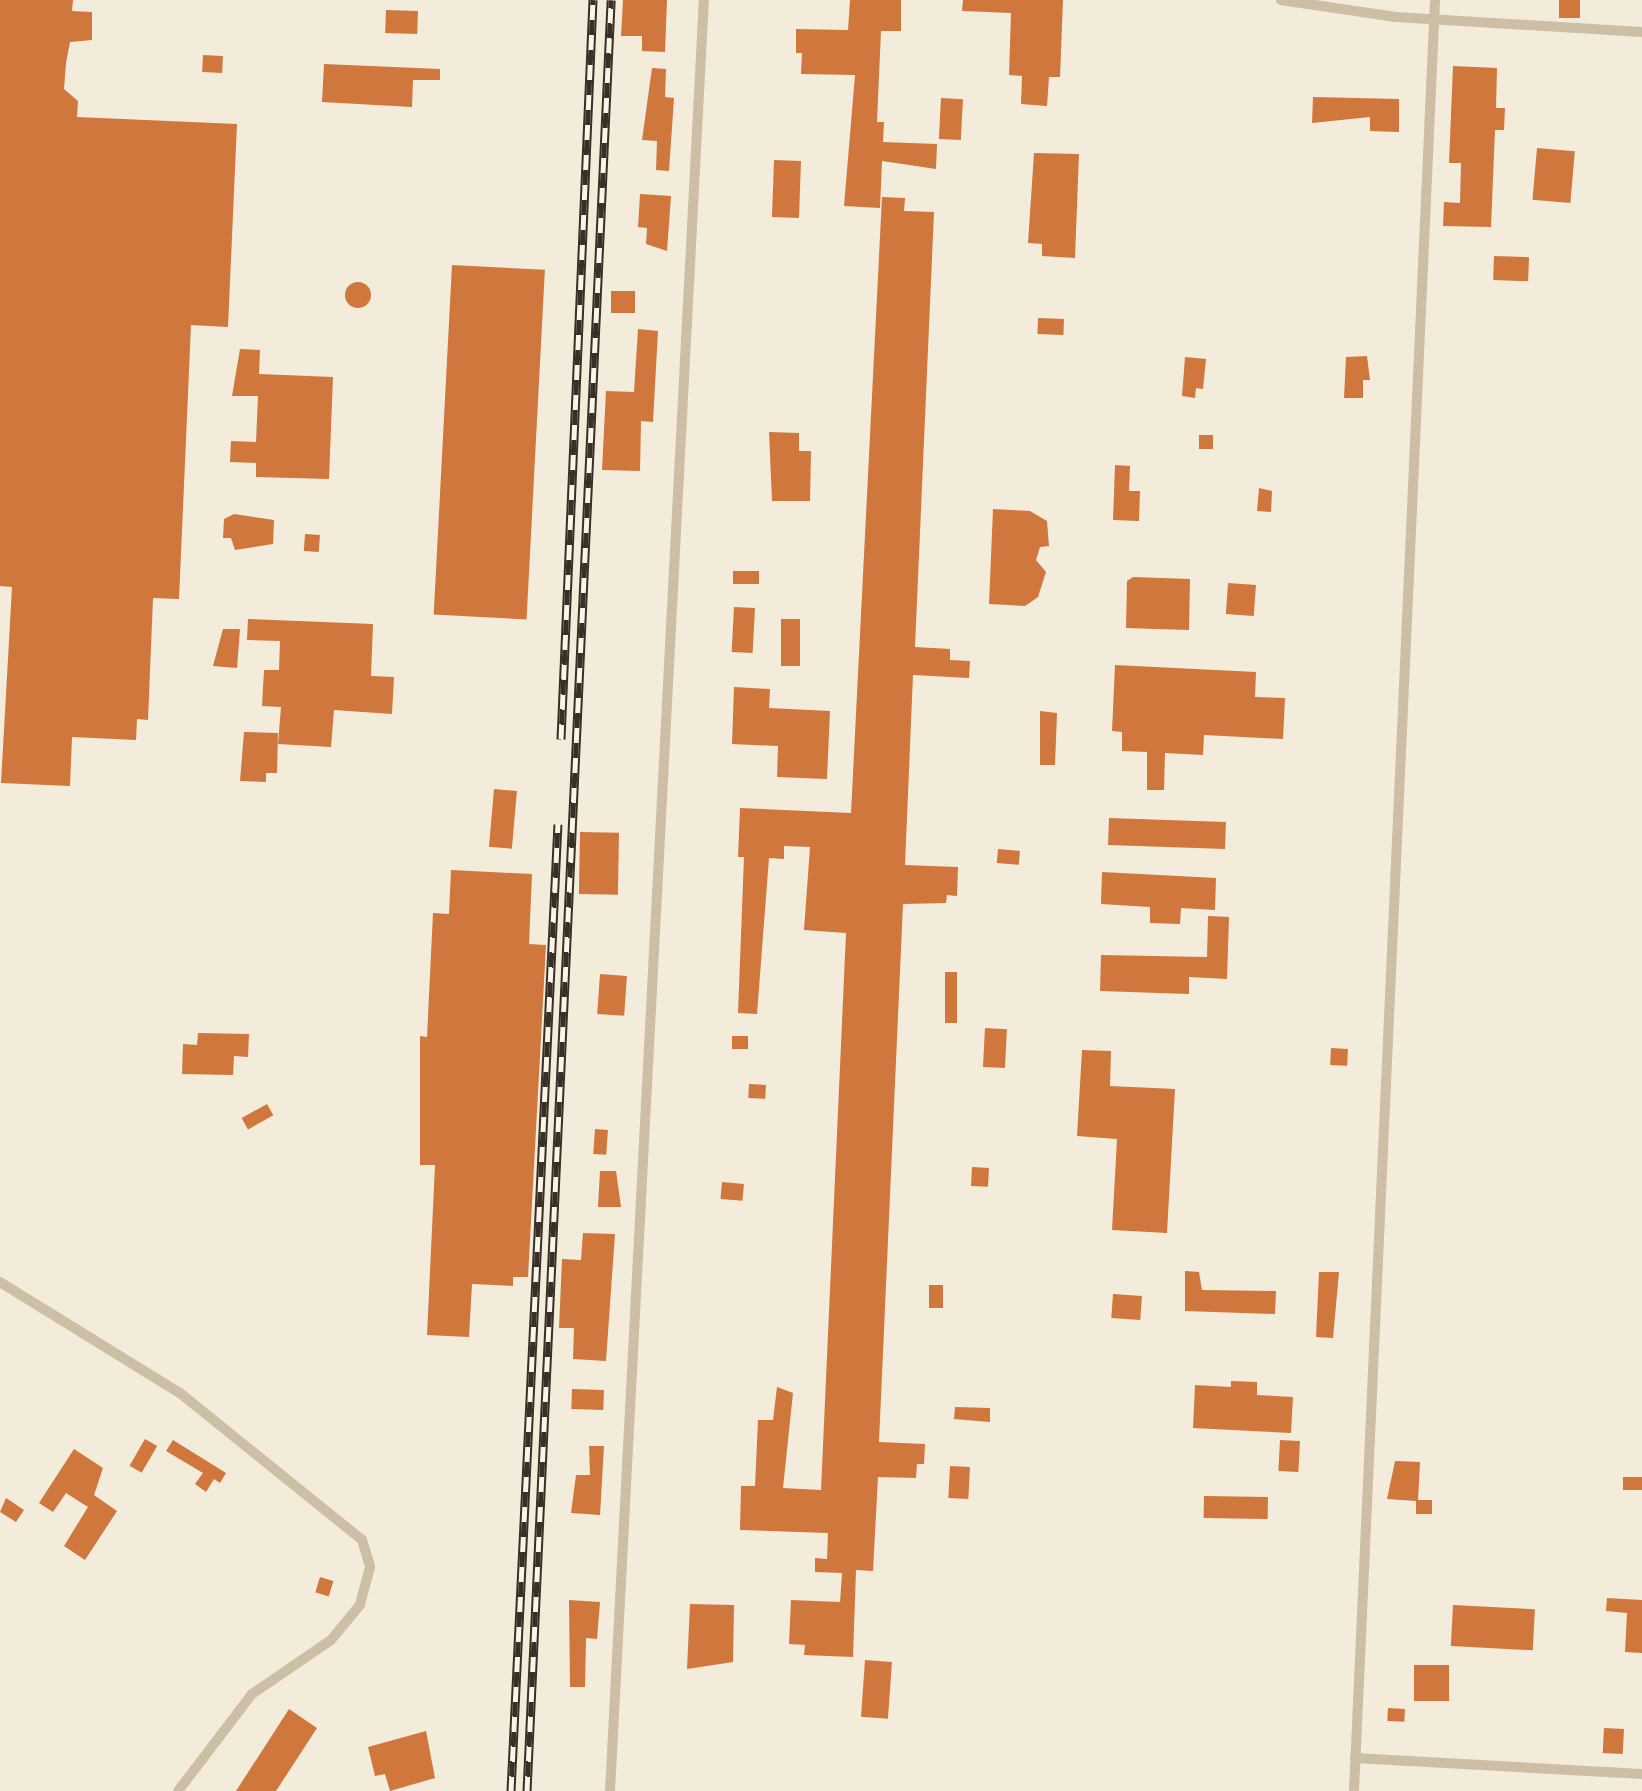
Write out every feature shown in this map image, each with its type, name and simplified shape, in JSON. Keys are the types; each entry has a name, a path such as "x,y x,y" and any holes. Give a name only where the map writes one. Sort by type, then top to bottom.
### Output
{"lane":[{"path":"610,1791 704,0"},
{"path":"1280,0 1434,20 1642,32"},
{"path":"1354,1791 1435,0"},
{"path":"0,1282 180,1393 362,1540 370,1567 360,1604 331,1640 252,1694 178,1791"},
{"path":"1355,1758 1642,1774"}],"building":[{"path":"0,0 73,0 72,11 92,12 92,40 70,42 66,63 64,89 78,101 77,117 237,124 228,327 191,325 179,599 153,598 148,720 137,719 136,740 72,737 70,786 1,783 12,587 0,586"},
{"path":"623,0 667,0 665,52 642,51 642,36 621,36"},
{"path":"850,0 901,0 901,31 881,31 877,122 884,122 883,142 937,144 936,169 882,161 880,208 844,206 855,75 801,74 802,53 796,53 796,29 848,30"},
{"path":"963,0 1063,0 1060,77 1049,77 1047,106 1021,104 1022,76 1009,75 1011,13 962,11"},
{"path":"1559,0 1580,0 1580,18 1559,18"},
{"path":"386,10 418,11 417,34 385,33"},
{"path":"203,55 223,56 222,73 202,72"},
{"path":"324,64 440,69 440,80 413,80 412,107 322,102"},
{"path":"1453,66 1497,68 1496,108 1505,108 1504,130 1495,130 1491,227 1443,226 1444,202 1460,203 1461,163 1449,163"},
{"path":"652,68 666,69 665,97 674,98 669,171 656,170 657,141 642,140"},
{"path":"1313,97 1399,99 1399,132 1370,131 1370,117 1312,123"},
{"path":"941,98 963,99 961,140 939,139"},
{"path":"1537,148 1575,151 1570,203 1532,200"},
{"path":"1034,153 1079,154 1075,258 1042,256 1042,244 1028,243"},
{"path":"774,160 801,161 799,218 772,217"},
{"path":"640,194 671,196 667,251 646,244 647,228 638,227"},
{"path":"882,197 905,198 904,211 934,212 915,647 950,649 950,660 970,661 969,678 913,675 905,865 958,867 957,896 947,895 946,903 903,904 879,1442 925,1444 924,1464 917,1464 916,1478 878,1477 873,1571 856,1570 853,1657 804,1655 805,1645 789,1644 791,1600 840,1602 842,1573 815,1572 815,1558 827,1559 828,1533 740,1530 741,1486 755,1486 758,1420 773,1420 777,1387 793,1393 783,1488 821,1490 846,933 804,930 810,847 784,846 784,859 769,858 757,1014 738,1013 744,857 738,857 740,808 851,813"},
{"path":"1494,256 1529,257 1528,281 1493,280"},
{"path":"452,265 545,270 527,619 434,615"},
{"path":"358,282 368,285 368,305 358,308 348,305 345,295 348,285"},
{"path":"611,291 635,291 635,313 611,313"},
{"path":"1038,318 1064,319 1063,335 1037,334"},
{"path":"638,329 658,331 653,422 641,421 640,471 602,470 606,391 634,392"},
{"path":"240,349 260,350 259,374 333,377 329,479 256,477 256,463 230,462 231,441 256,442 258,396 232,396"},
{"path":"1367,356 1370,380 1363,380 1363,398 1344,398 1346,357"},
{"path":"1185,357 1206,359 1203,389 1196,388 1195,398 1182,396"},
{"path":"769,432 799,433 799,451 811,451 810,501 772,501"},
{"path":"1199,435 1213,435 1213,449 1199,449"},
{"path":"1115,465 1130,466 1129,491 1140,491 1139,521 1113,520"},
{"path":"1259,488 1272,491 1271,512 1257,511"},
{"path":"993,509 1030,511 1047,521 1049,546 1040,547 1036,560 1046,572 1038,597 1025,606 989,604"},
{"path":"234,514 274,520 273,544 235,550 231,538 223,538 224,519"},
{"path":"305,534 320,535 319,552 304,551"},
{"path":"733,571 759,571 759,584 733,584"},
{"path":"1133,577 1190,579 1189,630 1126,628 1127,581"},
{"path":"1228,583 1256,585 1254,616 1226,614"},
{"path":"734,607 755,608 753,653 732,652"},
{"path":"248,619 373,624 371,676 394,677 392,714 334,710 331,747 278,744 281,707 262,706 264,670 279,670 280,641 247,640"},
{"path":"781,619 800,619 800,666 781,666"},
{"path":"223,629 240,629 237,668 213,666"},
{"path":"1115,665 1256,672 1255,697 1285,698 1283,739 1204,735 1203,755 1165,753 1164,790 1147,790 1147,752 1122,751 1122,732 1112,731"},
{"path":"734,687 770,689 769,708 830,711 827,779 777,777 778,746 732,744"},
{"path":"1040,711 1057,713 1055,765 1040,765"},
{"path":"244,732 278,733 277,773 266,773 266,782 240,781"},
{"path":"494,789 517,791 512,849 489,847"},
{"path":"1109,818 1226,822 1225,849 1108,845"},
{"path":"580,832 619,833 618,895 579,894"},
{"path":"998,849 1020,851 1019,865 997,863"},
{"path":"451,870 532,874 529,944 546,945 528,1277 513,1277 513,1286 472,1284 469,1337 427,1335 435,1165 420,1165 420,1036 427,1037 433,913 449,914"},
{"path":"1102,872 1216,878 1215,910 1181,908 1180,924 1150,923 1150,907 1101,904"},
{"path":"1208,916 1229,917 1227,979 1189,977 1189,994 1100,991 1101,955 1207,957"},
{"path":"945,972 957,972 957,1023 945,1023"},
{"path":"600,974 627,976 624,1016 597,1014"},
{"path":"985,1028 1007,1029 1005,1068 983,1067"},
{"path":"198,1033 249,1034 248,1057 234,1056 233,1075 182,1074 183,1044 197,1045"},
{"path":"732,1036 748,1036 748,1049 732,1049"},
{"path":"1331,1048 1348,1049 1347,1066 1330,1065"},
{"path":"1082,1050 1111,1051 1110,1086 1175,1089 1167,1233 1112,1230 1117,1139 1077,1136"},
{"path":"749,1084 766,1085 765,1099 748,1098"},
{"path":"267,1104 273,1115 248,1129 242,1118"},
{"path":"595,1129 608,1130 606,1155 593,1154"},
{"path":"972,1167 989,1168 988,1187 971,1186"},
{"path":"600,1171 616,1171 621,1207 598,1207"},
{"path":"722,1182 744,1184 742,1201 721,1199"},
{"path":"583,1233 615,1234 606,1361 573,1359 574,1328 559,1328 562,1259 581,1260"},
{"path":"1185,1271 1199,1272 1202,1290 1276,1291 1275,1314 1185,1311"},
{"path":"1319,1272 1339,1272 1333,1338 1316,1337"},
{"path":"929,1285 943,1285 943,1308 929,1308"},
{"path":"1113,1294 1142,1296 1140,1320 1111,1318"},
{"path":"1231,1381 1257,1382 1257,1395 1293,1397 1291,1433 1193,1428 1195,1385 1231,1387"},
{"path":"572,1389 604,1390 603,1410 571,1409"},
{"path":"955,1407 990,1408 990,1422 954,1419"},
{"path":"145,1439 157,1446 142,1473 130,1466"},
{"path":"173,1440 226,1473 220,1483 214,1479 206,1492 195,1484 203,1473 166,1451"},
{"path":"1280,1440 1300,1441 1298,1472 1278,1471"},
{"path":"589,1446 604,1446 600,1515 571,1513 576,1475 590,1475"},
{"path":"74,1449 103,1468 94,1495 117,1511 85,1560 64,1546 88,1507 66,1493 53,1512 39,1503"},
{"path":"1395,1461 1420,1462 1418,1500 1432,1500 1432,1514 1416,1514 1416,1501 1387,1499"},
{"path":"950,1466 970,1467 968,1499 948,1498"},
{"path":"1623,1477 1642,1477 1642,1490 1623,1490"},
{"path":"1204,1496 1268,1497 1268,1519 1204,1518"},
{"path":"6,1498 24,1510 16,1522 0,1512"},
{"path":"320,1577 333,1581 329,1596 315,1592"},
{"path":"1607,1598 1642,1600 1642,1653 1625,1652 1627,1613 1606,1611"},
{"path":"569,1600 600,1602 597,1639 586,1638 585,1687 570,1687"},
{"path":"690,1604 734,1605 733,1662 687,1669"},
{"path":"1453,1605 1535,1609 1533,1650 1451,1646"},
{"path":"865,1660 892,1662 888,1719 861,1717"},
{"path":"1414,1665 1449,1665 1449,1701 1414,1701"},
{"path":"1388,1708 1405,1709 1404,1722 1387,1721"},
{"path":"289,1709 317,1728 276,1791 236,1791"},
{"path":"1604,1728 1624,1729 1623,1754 1603,1753"},
{"path":"426,1731 435,1778 390,1791 385,1774 375,1776 368,1747"}],"railway":[{"path":"561,739 593,0"},
{"path":"527,1791 611,0"},
{"path":"511,1791 558,824"}]}
